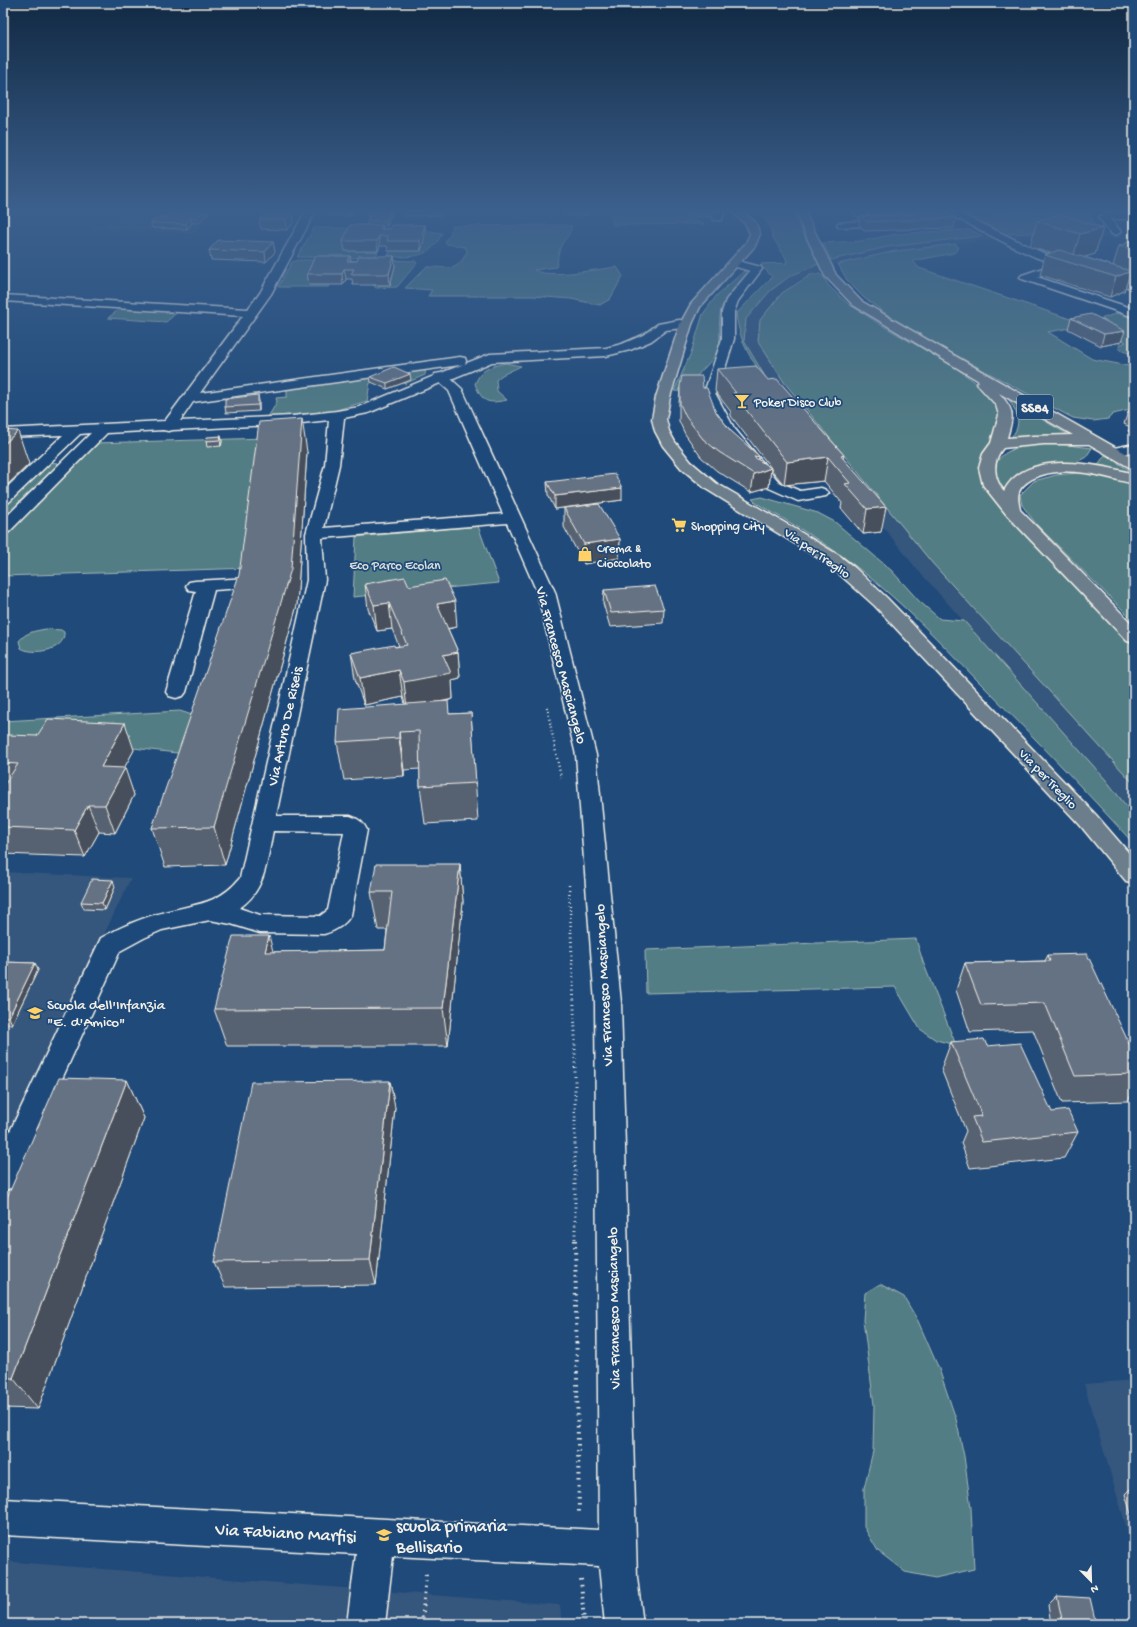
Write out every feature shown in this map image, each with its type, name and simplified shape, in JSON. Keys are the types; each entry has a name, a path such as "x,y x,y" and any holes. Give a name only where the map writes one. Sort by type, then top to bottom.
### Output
{"main road":[{"name":"Via per Treglio","path":"711,288 695,306 686,324 670,374 659,419 662,431 668,443 686,465 712,486 786,530 849,572 886,608 1088,820 1134,875"},
{"name":"SS84","path":"843,288 857,303 875,315 1134,464"},
{"path":"976,374 1002,404 1006,415 998,444 990,454 987,468 991,485 1012,511 1134,637"},
{"path":"998,444 1052,438 1094,440 1096,452 1090,460 1075,468"},
{"path":"1012,511 1010,498 1012,490 1024,476 1049,469 1075,468 1101,471 1134,479"}],"street":[{"path":"168,427 252,313 268,288"},
{"path":"742,288 732,300 728,312 728,338 712,388 708,393 728,430 774,485 798,496 821,493"},
{"path":"1058,288 1134,313"},
{"path":"3,298 252,313"},
{"path":"1121,309 1134,303"},
{"path":"190,398 412,367 490,358 606,352 626,347 647,338 662,327 686,324"},
{"path":"5,435 76,430 168,427 293,420 337,416 374,406 440,377 490,358"},
{"name":"Via Francesco Masciangelo","path":"440,377 455,389 546,592 586,754 607,997 617,1549 618,1578 624,1624"},
{"name":"Via Arturo De Riseis","path":"3,1178 110,945 147,926 222,907 240,895 250,880 263,823 307,581 314,534 332,465 337,416"},
{"path":"3,529 103,429"},
{"path":"3,499 76,430"},
{"path":"1114,452 1134,448"},
{"path":"314,534 513,518"},
{"path":"176,692 201,585 250,583"},
{"path":"211,911 233,915 260,924 324,925 339,915 356,830 350,824 263,823"},
{"name":"Via Fabiano Marfisi","path":"3,1517 617,1549"},
{"path":"366,1624 378,1537"}],"path":[{"path":"547,704 561,780"},
{"path":"569,884 575,1032 575,1281 579,1548 584,1624"},
{"path":"420,1573 427,1574 422,1624"}],"shaded area":[{"path":"774,288 791,288 758,341 784,382 933,564 1134,784 1134,816 1106,780 915,567 769,383 744,341 746,319"},
{"name":"Scuola dell'Infanzia \"E. d'Amico\"","path":"3,872 131,878 3,1148"},
{"path":"1134,1380 1134,1553 1084,1384"},
{"path":"3,1561 560,1605 562,1624 3,1624"}],"green space":[{"path":"405,288 616,288 610,299 600,305 571,299 533,296 428,296 432,290"},
{"path":"725,288 735,288 729,294 721,310 720,342 717,352 693,380 687,392 674,391 691,353 703,314 717,295"},
{"path":"761,288 774,288 746,319 744,341 769,383 747,351 738,325 736,314"},
{"path":"790,288 831,288 847,303 883,326 956,368 983,388 997,401 1003,416 985,479 1134,641 1134,784 933,564 784,382 758,341 760,320 782,293"},
{"path":"854,288 978,288 1085,324 1118,313 1134,319 1134,355 1120,350 1119,345 1126,342 1091,324 1048,332 1092,359 1134,367 1134,409 1113,414 1108,419 1093,421 1073,418 946,350 895,320 864,298"},
{"path":"123,306 180,310 166,322 108,318"},
{"path":"505,363 521,366 502,375 496,380 497,391 507,400 495,402 486,401 475,384 477,379 486,369"},
{"path":"426,368 425,375 404,384 411,379 395,373 370,383 367,401 333,411 268,417 277,402 276,398 287,397 287,388 292,389 370,378 371,376"},
{"path":"1008,399 1070,436 1046,435 1010,438 1017,429 1018,419"},
{"path":"267,438 252,568 3,576 3,533 94,443"},
{"path":"1051,443 1092,448 1086,457 1077,462 1010,484 1003,491 996,477 996,467 999,458 1007,452 1017,448 1028,445"},
{"path":"1105,455 1134,473 1134,475 1119,470 1097,466"},
{"path":"47,462 58,463 53,470 20,501 3,520 3,498"},
{"path":"1088,472 1134,483 1134,621 1036,524 1022,505 1020,495 1034,481 1056,475"},
{"path":"762,497 818,513 835,522 892,571 919,601 940,619 964,621 1106,780 1134,816 1134,844 1038,742 905,608 846,559 756,503 752,499"},
{"name":"Eco Parco Ecolan","path":"478,526 499,583 353,597 356,537"},
{"path":"46,629 61,630 64,632 63,639 60,644 54,648 40,651 32,651 21,648 19,641 25,636 31,632"},
{"path":"180,711 195,716 191,752 177,753 133,748 3,751 3,721"},
{"path":"916,939 923,962 956,1045 936,1040 920,1029 895,987 646,993 645,950"},
{"path":"880,1284 904,1297 918,1321 939,1369 956,1419 964,1456 971,1508 974,1569 935,1578 905,1572 878,1551 864,1527 864,1488 873,1451 874,1405 863,1320 865,1293"}],"building":[{"path":"1091,314 1125,331 1104,334 1071,318"},
{"path":"756,366 768,380 777,379 844,455 841,456 886,507 867,509 845,484 850,483 828,457 787,462 733,393 736,393 717,369"},
{"path":"394,367 410,374 387,383 370,377"},
{"path":"682,376 702,376 703,388 707,388 716,412 730,430 759,456 754,457 771,468 754,474 719,452 703,439 686,417 680,404 680,386"},
{"path":"258,395 258,405 225,407 225,399"},
{"path":"1134,410 1134,415 1128,412"},
{"path":"302,419 291,569 214,827 152,828 239,575 259,422"},
{"path":"3,430 18,431 3,445"},
{"path":"221,436 220,440 206,441 207,437"},
{"path":"615,474 622,488 555,496 547,482"},
{"path":"599,504 620,539 584,544 564,508"},
{"path":"405,577 409,586 445,580 455,601 437,604 458,652 443,655 451,673 404,682 399,670 360,678 351,653 394,645 395,647 407,645 389,603 374,605 365,584"},
{"path":"655,586 664,609 611,613 604,590"},
{"path":"448,701 449,714 471,713 476,783 420,786 419,731 399,732 399,738 337,742 339,709"},
{"path":"48,719 125,723 101,767 125,768 105,805 88,805 74,830 3,827 3,787 18,764 3,763 3,742 8,735 37,736"},
{"path":"376,864 460,864 443,1008 214,1009 233,936 269,936 265,952 385,950 392,892 371,892"},
{"path":"92,879 113,880 102,903 81,902"},
{"path":"1087,954 1134,1054 1134,1074 1075,1076 1045,1003 981,1005 965,963 1050,961 1048,955"},
{"path":"3,962 35,963 9,1017 3,1017"},
{"path":"984,1039 987,1046 1020,1043 1052,1112 1068,1110 1078,1132 982,1142 972,1117 982,1116 951,1042"},
{"path":"59,1078 127,1080 13,1378 3,1378 3,1207"},
{"path":"390,1081 370,1260 214,1262 251,1082"},
{"path":"1057,1596 1090,1598 1096,1624 1063,1624"}],"place":[{"name":"Poker Disco Club","path":"742,401"},
{"name":"Shopping City","path":"679,525"},
{"name":"Crema & Cioccolato","path":"585,554"},
{"name":"Scuola dell'Infanzia \"E. d'Amico\"","path":"35,1013"},
{"name":"scuola primaria Bellisario","path":"384,1535"}]}
